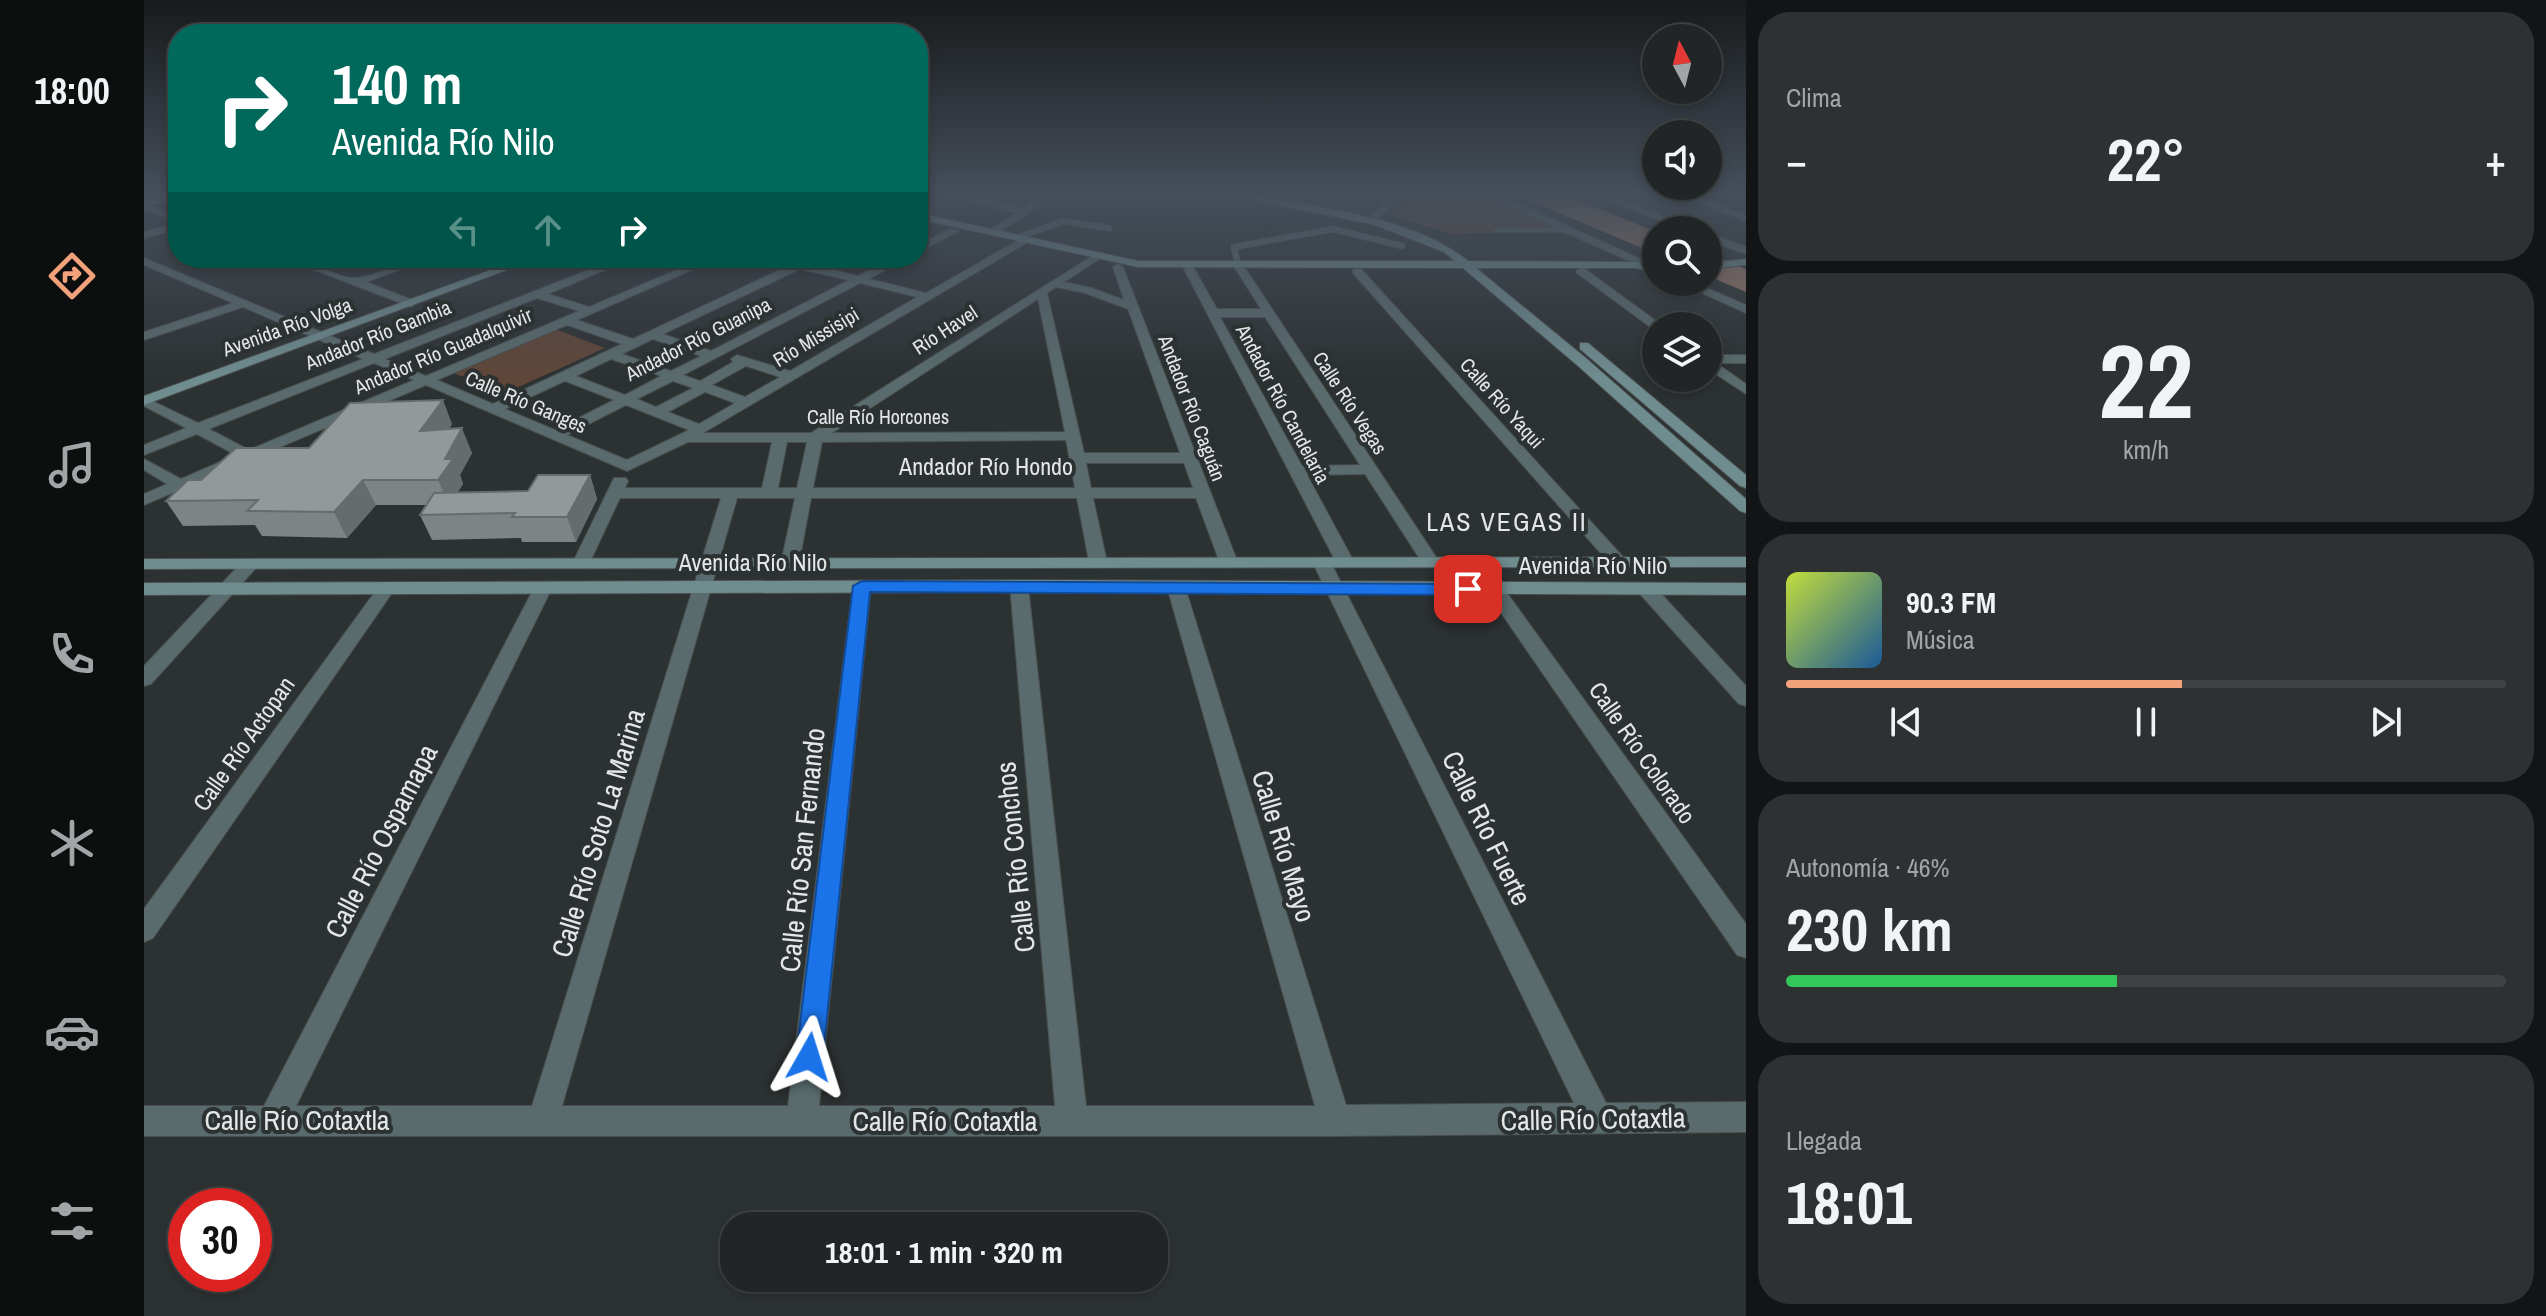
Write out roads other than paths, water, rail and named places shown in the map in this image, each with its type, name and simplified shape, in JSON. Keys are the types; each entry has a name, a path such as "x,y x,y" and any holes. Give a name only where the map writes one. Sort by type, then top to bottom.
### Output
{"street":[{"name":"Río Missisipi","path":"627,466 685,438 996,254"},
{"path":"1077,254 1137,266"},
{"path":"1456,254 1482,268 1746,508"},
{"path":"1465,254 1745,481"},
{"path":"1622,254 1642,263"},
{"path":"1093,258 1118,267 1642,269"},
{"name":"Río Havel","path":"815,437 1093,258"},
{"name":"Calle Río Ganges","path":"144,261 627,466"},
{"path":"1240,267 1357,271 1642,266"},
{"path":"144,271 159,267"},
{"name":"Andador Río Caguán","path":"1118,267 1229,563"},
{"name":"Andador Río Candelaria","path":"1188,267 1297,471 1333,562"},
{"name":"Calle Río Vegas","path":"1240,267 1431,563"},
{"path":"315,268 406,301"},
{"path":"356,282 397,268"},
{"name":"Avenida Río Volga","path":"406,301 490,268"},
{"name":"Avenida Río Volga","path":"144,401 315,334 504,268"},
{"name":"Andador Río Gambia","path":"144,450 602,268"},
{"name":"Andador Río Guadalquivir","path":"144,500 691,268"},
{"path":"492,410 793,268"},
{"path":"812,268 926,296"},
{"path":"824,271 831,268"},
{"name":"Andador Río Guanipa","path":"555,436 881,268"},
{"name":"Calle Río Yaqui","path":"1357,271 1618,562"},
{"path":"1581,271 1642,315"},
{"path":"1055,284 1088,290 1133,307"},
{"path":"1041,292 1047,307 1098,562"},
{"path":"536,294 590,311"},
{"path":"1716,296 1746,309"},
{"path":"144,336 244,303"},
{"path":"1212,313 1268,313"},
{"path":"567,321 633,343"},
{"name":"Avenida Río Volga","path":"144,390 315,334"},
{"path":"652,334 711,355"},
{"path":"610,354 746,402"},
{"path":"1722,360 1746,359"},
{"path":"657,412 741,360 791,376"},
{"path":"1722,372 1746,390"},
{"path":"565,376 700,429"},
{"path":"144,401 249,456"},
{"name":"Calle Río Horcones","path":"685,438 1071,436"},
{"path":"769,491 781,437"},
{"path":"790,563 815,437"},
{"path":"1075,458 1189,458"},
{"path":"144,464 180,485"},
{"path":"582,562 627,466"},
{"path":"1297,471 1369,469"},
{"name":"Calle Río Soto La Marina","path":"543,1119 731,492"},
{"name":"Andador Río Hondo","path":"614,493 1202,493"},
{"name":"Avenida Río Nilo","path":"144,564 582,562 862,586 1746,589"},
{"name":"Calle Río Fuerte","path":"1333,562 1335,588 1598,1119"},
{"name":"Avenida Río Nilo","path":"144,589 543,588 707,575 790,563 1746,562"},
{"path":"144,679 250,564"},
{"name":"Calle Río San Fernando","path":"802,1120 862,586"},
{"name":"Calle Río Conchos","path":"1019,586 1072,1121"},
{"name":"Calle Río Mayo","path":"1176,587 1335,1121"},
{"name":"Calle Río Ospamapa","path":"273,1120 543,588"},
{"name":"Calle Río Actopan","path":"144,930 386,589"},
{"name":"Calle Río Colorado","path":"1495,590 1746,946"},
{"path":"1647,590 1746,699"},
{"name":"Calle Río Cotaxtla","path":"144,1121 1335,1121 1746,1117"}],"lane":[{"path":"1236,254 1240,267"}],"district":[{"name":"LAS VEGAS II","path":"1507,522"}]}
